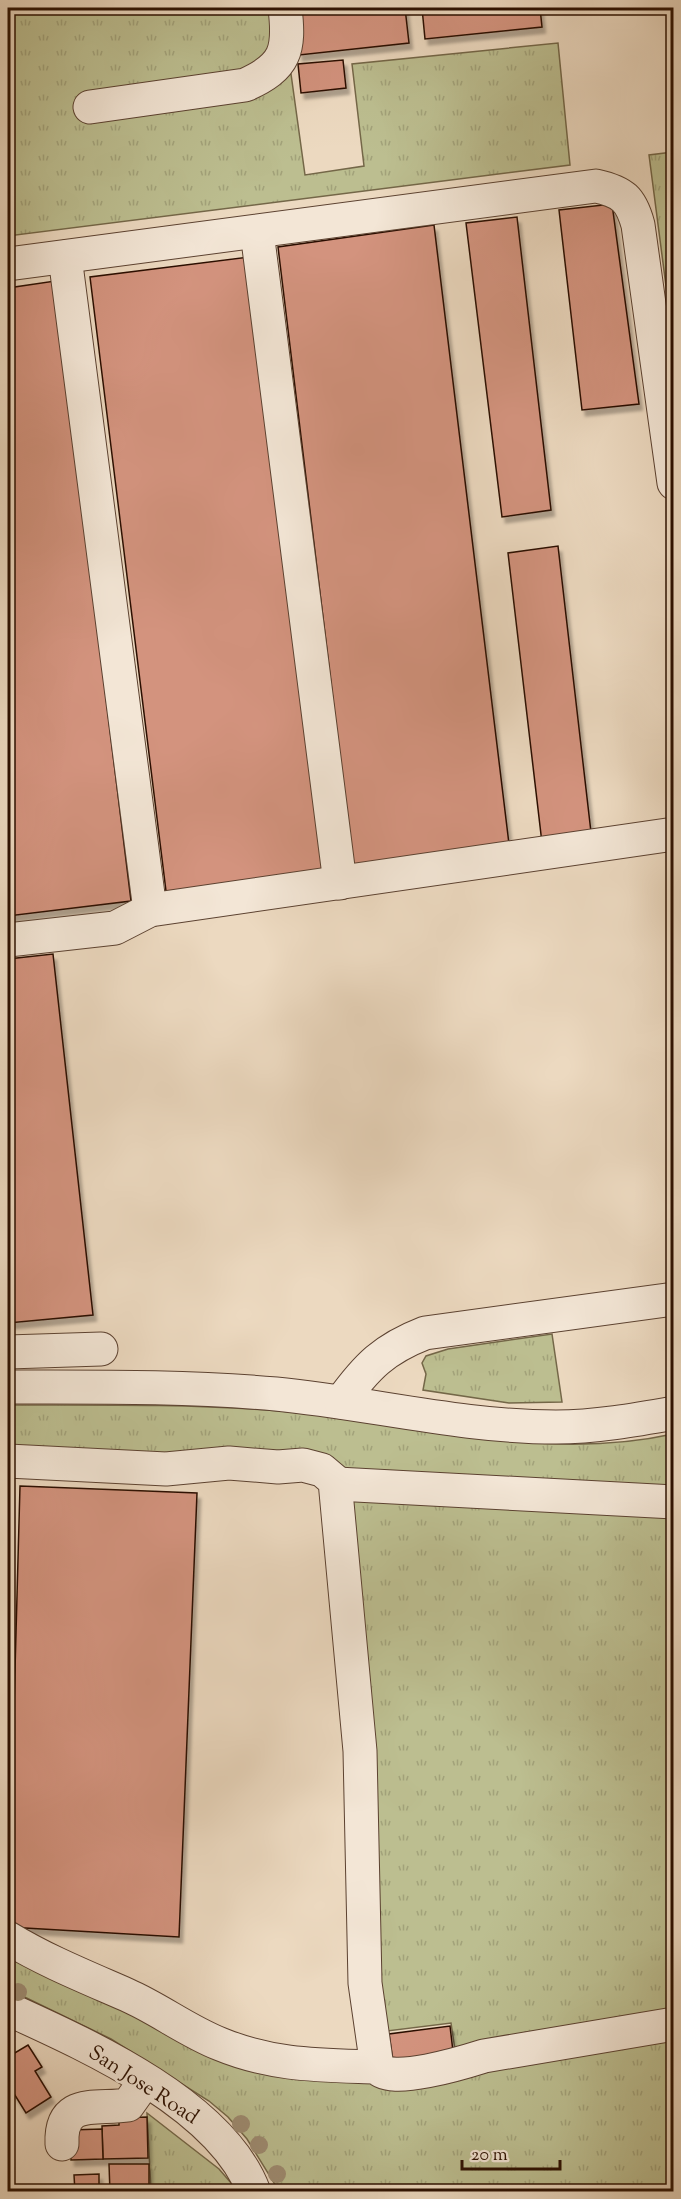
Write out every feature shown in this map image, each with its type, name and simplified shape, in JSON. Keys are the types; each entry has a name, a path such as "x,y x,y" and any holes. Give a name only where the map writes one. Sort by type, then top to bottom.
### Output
{"street":[{"path":"90,107 245,85 265,76 278,65 285,53 288,32 285,8"},
{"path":"8,264 596,186 615,190 632,205 638,225 674,483"},
{"path":"257,232 340,883"},
{"path":"65,257 150,910"},
{"path":"8,940 115,928 150,910 674,834"},
{"path":"342,1402 378,1357 399,1343 425,1333 674,1299"},
{"path":"8,1352 101,1348"},
{"path":"8,1387 180,1389 275,1394 471,1420 556,1427 609,1424 674,1413"},
{"path":"8,1461 166,1468 229,1463 279,1467 303,1465 322,1470 337,1484 674,1502"},
{"path":"337,1484 360,1751 365,1983 379,2071 391,2074 453,2067 484,2056 674,2024"},
{"path":"8,1938 84,1978 148,2005 227,2047 264,2058 301,2065 377,2067"},
{"name":"San Jose Road","path":"8,2009 78,2041 184,2106 212,2130 234,2154 254,2192"},
{"path":"62,2144 62,2125 68,2115 81,2108 128,2105 145,2081"}],"green space":[{"path":"8,8 276,8 286,74 291,74 305,175 364,166 352,64 558,43 570,165 8,236"},
{"path":"674,152 673,340 649,155"},
{"path":"552,1334 562,1402 509,1403 423,1390 426,1374 422,1363 426,1356 448,1349"},
{"path":"8,1405 178,1406 280,1411 477,1438 526,1442 575,1444 624,1442 673,1434 673,2191 279,2191 247,2139 228,2117 209,2101 111,2039 8,1989 8,1949 208,2047 458,2070 451,2023 371,2033 334,1482 8,1451"},
{"path":"147,2113 219,2169 238,2191 151,2191"}],"building":[{"path":"405,8 409,43 299,55 293,9"},
{"path":"422,8 540,8 542,27 425,39"},
{"path":"343,60 346,88 301,93 298,64"},
{"path":"612,204 639,404 582,410 559,210"},
{"path":"517,217 551,510 502,517 466,223"},
{"path":"434,225 509,844 353,865 278,247"},
{"path":"249,257 326,875 167,899 90,277"},
{"path":"55,281 131,901 8,916 8,288"},
{"path":"558,546 592,841 542,843 508,553"},
{"path":"53,954 93,1315 8,1323 8,959"},
{"path":"20,1486 197,1493 179,1937 8,1927"},
{"path":"450,2026 454,2060 394,2069 389,2034"},
{"path":"28,2045 42,2067 35,2071 51,2097 26,2113 8,2084 8,2057"},
{"path":"147,2117 148,2158 103,2159 102,2126 119,2125 119,2118"},
{"path":"102,2129 103,2159 71,2160 70,2130"},
{"path":"109,2164 149,2164 149,2192 110,2192"},
{"path":"99,2174 99,2192 75,2192 74,2175"}]}
